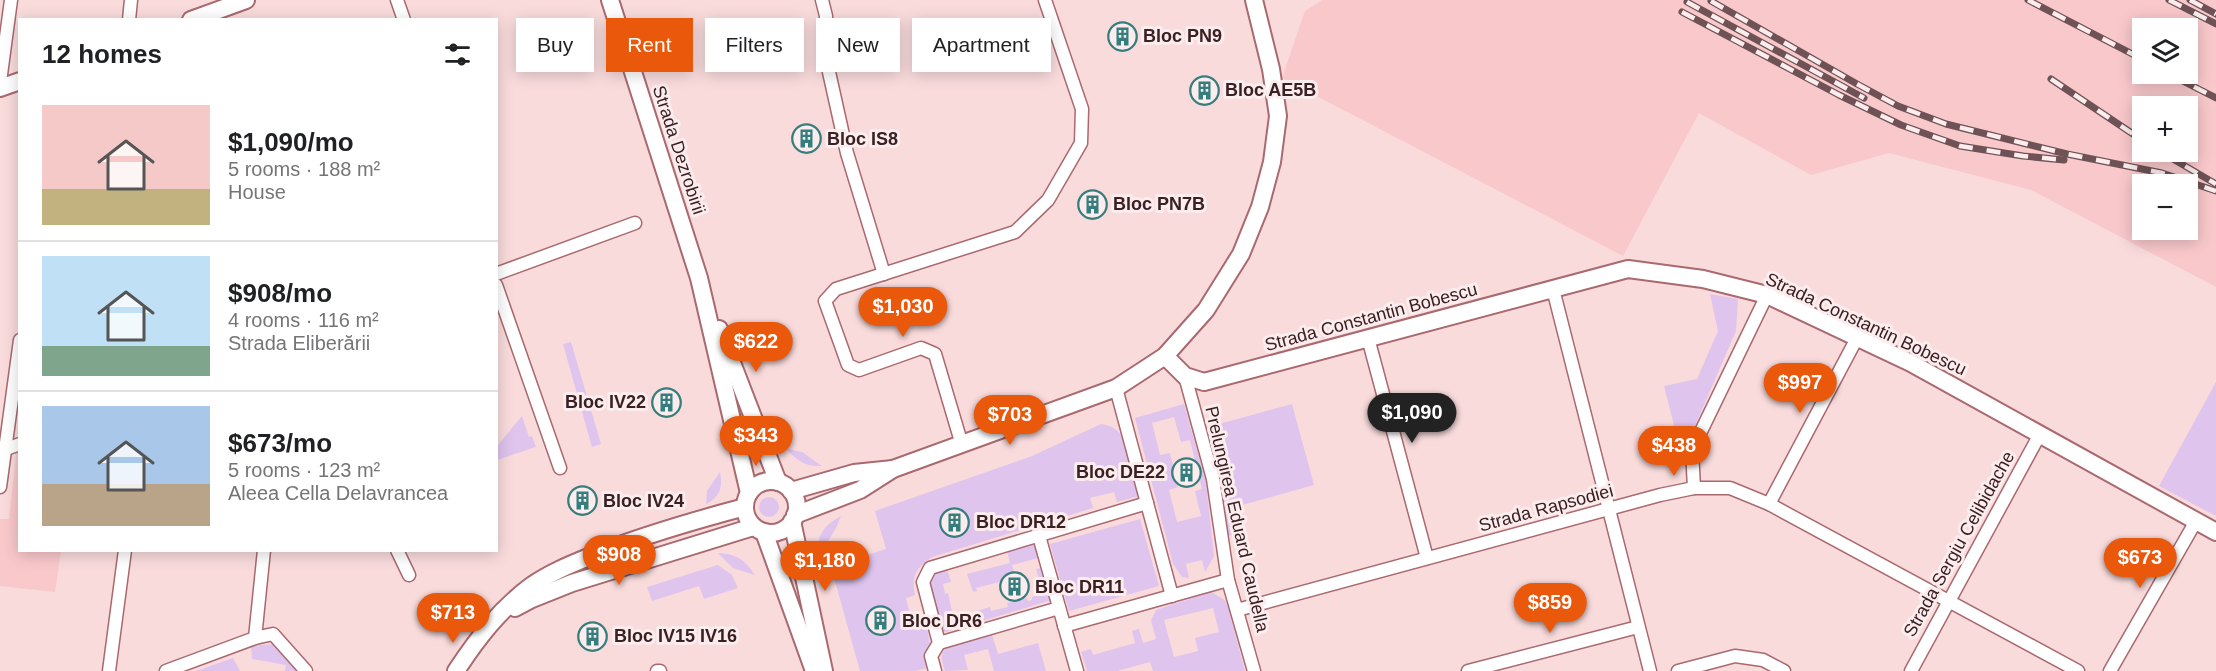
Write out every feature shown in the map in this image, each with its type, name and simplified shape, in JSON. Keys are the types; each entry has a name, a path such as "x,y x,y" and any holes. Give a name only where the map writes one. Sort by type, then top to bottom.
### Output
{"street":[{"path":"0,82 11,0"},
{"path":"129,18 131,0"},
{"path":"196,18 246,0"},
{"path":"397,0 403,18"},
{"name":"Strada Dezrobirii","path":"610,0 699,278 785,487 796,503 794,518 824,671"},
{"path":"822,0 826,16 825,43 829,72 847,153 884,274"},
{"path":"962,445 934,354 921,348 859,370 848,365 825,301 836,290 1015,232 1048,200 1081,143 1082,109 1045,0"},
{"path":"479,636 513,610 552,591 668,552 759,529 776,532 783,530 794,518 860,490 893,469 1116,388 1165,356 1206,310 1241,254 1260,207 1272,162 1278,116 1271,69 1254,0"},
{"path":"0,88 18,82"},
{"path":"498,273 635,223"},
{"name":"Strada Constantin Bobescu","path":"1185,376 1204,382 1628,269 1703,279 1767,296 1911,363 2216,532"},
{"name":"Strada Dezrobirii","path":"699,278 747,500 746,514 759,529 814,671"},
{"path":"1553,289 1650,671"},
{"path":"498,291 560,468"},
{"path":"1694,488 1692,450 1767,296"},
{"path":"1368,338 1427,558"},
{"path":"1769,504 1857,338"},
{"path":"0,487 2,450 18,352"},
{"path":"1165,356 1185,376"},
{"name":"Prelungirea Eduard Caudella","path":"1185,376 1213,479 1228,580 1254,671"},
{"path":"1116,388 1172,596"},
{"name":"Strada Sergiu Celibidache","path":"1911,671 2040,434"},
{"path":"2,450 18,445"},
{"path":"456,671 479,636 508,605 532,585 565,566 747,500 760,484 785,487 870,470 893,469"},
{"name":"Strada Rapsodiei","path":"1237,610 1609,509 1694,488 1730,488 1769,504 2078,671"},
{"path":"939,643 922,582 930,568 1147,503"},
{"path":"2110,671 2196,521"},
{"path":"1039,536 1077,671"},
{"path":"109,671 125,552"},
{"path":"255,638 264,552"},
{"path":"398,552 408,575"},
{"path":"1064,626 1228,580"},
{"path":"935,671 931,656 939,643 1059,608"},
{"path":"1468,671 1638,627"},
{"path":"166,671 186,667 255,638 273,634 306,671"},
{"path":"1678,671 1735,656 1763,660 1784,671"}],"shaded area":[{"path":"1322,0 2216,0 2216,287 2031,190 1889,153 1811,175 1699,113 1623,256 1282,78 1305,11"},
{"path":"1710,294 1738,299 1736,331 1682,456 1664,386 1697,379 1718,331"},
{"path":"571,342 601,444 592,447 563,344"},
{"path":"2216,382 2216,516 2159,486"},
{"path":"1184,404 1206,482 1214,556 1205,572 1202,560 1186,564 1189,578 1182,577 1173,564 1135,418","holes":["1174,417 1181,442 1190,440 1202,489 1195,491 1201,516 1177,522 1169,490 1178,487 1170,453 1160,455 1152,423"]},
{"path":"1292,404 1314,485 1235,507 1241,533 1228,536 1221,507 1221,484 1208,427"},
{"path":"522,416 529,437 532,436 536,447 498,460 498,445"},
{"path":"1101,424 1114,428 1124,439 1139,496 1117,502 1114,492 1090,498 1093,508 932,557 922,565 914,577 915,595 906,598 913,626 926,623 930,644 924,653 928,668 915,671 860,671 831,567 886,549 875,511 1032,456"},
{"path":"18,437 18,552 61,552 55,592 0,586 0,519 9,519"},
{"path":"787,449 802,452 822,466 802,462"},
{"path":"720,472 719,491 715,498 706,504 707,491"},
{"path":"769,497 776,500 779,507 776,514 769,517 762,514 759,507 762,500"},
{"path":"841,516 819,556 818,543 822,532"},
{"path":"1140,519 1159,586 1069,611 1050,544"},
{"path":"1036,542 1052,600 942,633 930,579 933,574 947,569 951,582 943,584 945,594 948,593 952,618 975,616 974,612 990,607 991,611 1008,607 1007,603 1027,598 1028,601 1032,600 1032,597 1047,592 1045,584 1041,585 1036,569 1041,568 1038,558 1012,565 1016,580 1011,579 976,588 977,591 973,592 967,574 1010,563 1007,551"},
{"path":"718,553 740,559 755,575 733,568"},
{"path":"718,565 732,575 738,588 704,599 699,586 652,601 647,587"},
{"path":"1211,592 1225,600 1245,671 1153,671 1150,662 1117,671 1087,671 1081,652 1091,649 1093,655 1135,643 1132,631 1139,629 1143,643 1156,639 1151,620 1156,610","holes":["1213,608 1219,632 1195,638 1198,651 1174,657 1164,620"]},
{"path":"992,635 998,654 1038,643 1046,671 994,671 988,649 964,655 968,670 945,671 942,655 948,647"},
{"path":"279,644 298,671 285,671 286,665 252,659 251,645"},
{"path":"233,658 240,671 196,671"}],"railway":[{"path":"2028,0 2132,54"},
{"path":"2169,0 2216,24"},
{"path":"2190,0 2216,14"},
{"path":"1711,1 1898,106 1946,124 2067,154 2162,173 2216,191"},
{"path":"1687,2 1864,98"},
{"path":"1682,12 1901,125 1960,146 2064,160"},
{"path":"2051,79 2132,133"},
{"path":"2189,84 2216,98"},
{"path":"2178,162 2216,184"}],"place":[{"name":"Bloc PN9","path":"1122,36"},
{"name":"Bloc AE5B","path":"1204,90"},
{"name":"Bloc IS8","path":"806,139"},
{"name":"Bloc PN7B","path":"1092,204"},
{"name":"Bloc IV22","path":"667,402"},
{"name":"Bloc DE22","path":"1186,472"},
{"name":"Bloc IV24","path":"582,501"},
{"name":"Bloc DR12","path":"955,522"},
{"name":"Bloc DR11","path":"1014,587"},
{"name":"Bloc DR6","path":"881,621"},
{"name":"Bloc IV15 IV16","path":"593,636"}]}
